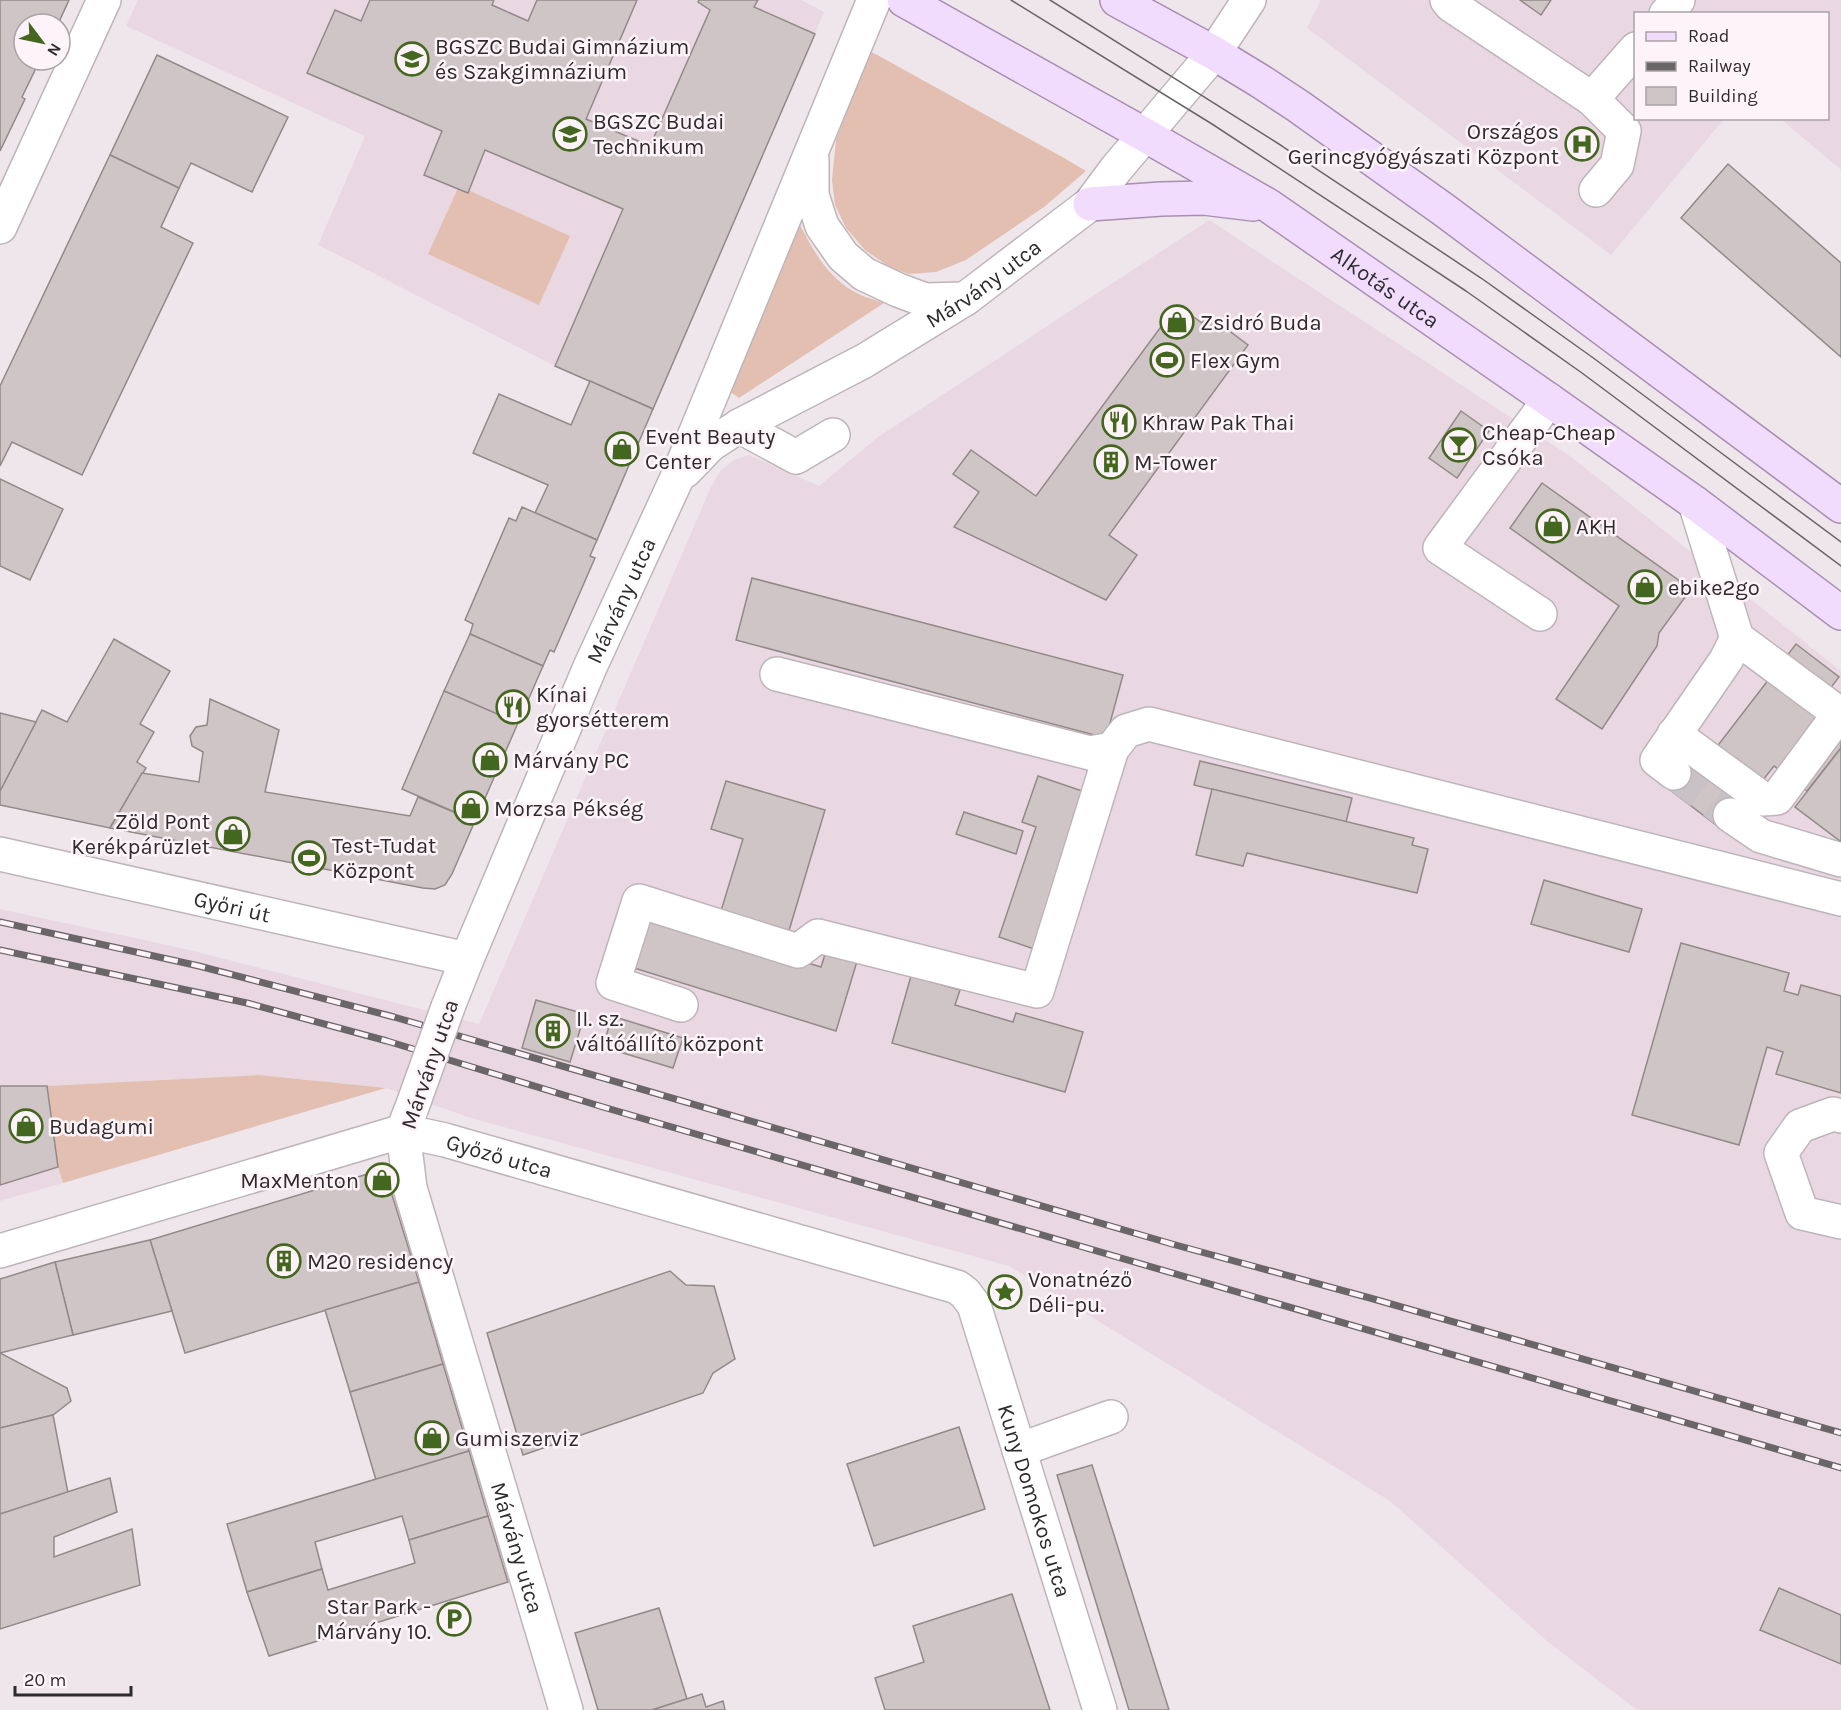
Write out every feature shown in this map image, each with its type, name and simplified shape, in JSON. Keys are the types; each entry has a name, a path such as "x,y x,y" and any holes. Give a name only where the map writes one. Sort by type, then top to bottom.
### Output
{"main road":[{"name":"Alkotás utca","path":"904,0 1269,207 1695,503 1841,613"},
{"path":"1117,0 1214,53 1298,106 1444,210 1841,506"},
{"path":"1090,204 1203,198 1269,207"}],"street":[{"path":"0,227 104,0"},
{"name":"Márvány utca","path":"566,1710 411,1188 407,1121 467,959 590,667 678,478 874,0"},
{"name":"Márvány utca","path":"678,478 710,445 739,426 864,362 965,300 1090,204 1116,169 1214,53 1250,0"},
{"path":"1447,0 1451,5 1592,99 1624,131 1617,165 1596,190"},
{"path":"1668,12 1678,0"},
{"path":"1592,99 1634,50"},
{"path":"813,149 812,195 822,226 843,256 864,274 925,300 965,300"},
{"path":"1540,614 1440,548 1549,400"},
{"path":"739,426 796,457 833,435"},
{"path":"1674,734 1763,799 1777,798 1840,714 1737,638 1695,503"},
{"path":"1674,773 1657,760 1726,660 1737,638"},
{"path":"777,674 1090,753 1112,749"},
{"path":"681,1005 613,983 639,901 798,951 818,936 1037,991 1112,749 1126,731 1149,724 1841,899"},
{"path":"1730,815 1761,836 1841,860"},
{"name":"Győri út","path":"0,854 467,959"},
{"path":"1841,1116 1833,1114 1800,1125 1781,1153 1802,1213 1841,1222"},
{"path":"0,1251 407,1121"},
{"name":"Győző utca","path":"407,1121 456,1144 957,1287 965,1293"},
{"name":"Kuny Domokos utca","path":"965,1293 974,1305 1100,1710"},
{"path":"1019,1450 1111,1417"}],"shaded area":[{"path":"138,0 801,0 824,12 653,409 555,366 318,245 365,136 126,26"},
{"name":"Országos Gerincgyógyászati Központ","path":"1321,0 1841,0 1841,170 1782,120 1829,120 1829,12 1634,12 1634,120 1723,120 1611,255 1307,28"},
{"path":"870,51 1086,171 1044,207 966,260 936,272 909,274 891,268 865,250 846,228 835,205 832,180 836,140"},
{"path":"459,186 570,236 539,305 428,254"},
{"path":"1209,220 1570,456 1841,671 1841,1710 1637,1710 1548,1642 1390,1501 1009,1266 471,1118 386,1088 259,1075 48,1086 58,1167 63,1183 0,1201 0,909 190,950 479,1024 711,487 721,470 734,460 749,455 819,486 878,437"},
{"path":"800,225 816,253 836,278 857,293 884,303 739,398 728,390"},
{"path":"259,1075 386,1088 63,1183 58,1167 47,1086"}],"building":[{"path":"0,0 69,0 64,12 12,12 12,72 34,72 22,97 25,99 0,151"},
{"path":"370,0 494,0 492,5 528,21 537,0 637,0 586,119 650,146 710,10 698,2 699,0 758,0 754,7 815,34 653,409 555,366 623,209 485,150 468,193 424,175 442,131 307,73 335,10 361,21"},
{"path":"1520,0 1551,0 1541,15"},
{"path":"157,55 288,117 252,192 191,163 179,188 110,155"},
{"path":"110,155 179,188 161,227 193,243 82,475 12,442 0,466 0,386"},
{"path":"1728,164 1841,263 1841,357 1681,218"},
{"name":"M-Tower","path":"1177,305 1202,323 1208,315 1248,345 1109,535 1137,555 1106,600 954,527 979,492 953,474 971,450 1036,496"},
{"path":"590,381 653,409 597,540 535,513 548,485 473,453 499,394 571,425"},
{"name":"Cheap-Cheap Csóka","path":"1461,411 1489,431 1457,478 1429,458"},
{"path":"0,479 63,509 30,580 0,566"},
{"path":"1542,483 1691,589 1659,633 1657,646 1602,729 1556,699 1619,606 1510,528"},
{"path":"522,507 597,540 590,556 595,558 554,652 550,650 543,666 470,634 473,624 465,620 509,518 516,521"},
{"path":"752,578 1123,675 1106,738 736,640"},
{"path":"470,634 543,666 518,723 444,691"},
{"path":"114,639 170,671 140,724 154,732 137,762 146,768 110,828 0,805 0,791 42,710 67,722"},
{"path":"1796,644 1839,677 1816,707 1841,727 1841,748 1807,791 1774,766 1744,804 1699,770"},
{"path":"444,691 518,723 475,821 402,789"},
{"path":"210,699 279,730 265,792 410,816 418,797 475,821 445,885 435,889 423,888 110,828 142,773 199,782 203,752 192,746 190,736 196,727 207,725"},
{"path":"0,713 36,722 0,791"},
{"path":"1841,748 1841,839 1840,841 1795,807"},
{"path":"1684,760 1740,802 1720,828 1665,786"},
{"path":"1200,761 1352,798 1346,822 1194,785"},
{"path":"1038,776 1088,793 1034,949 999,937 1036,827 1022,822"},
{"path":"726,781 825,810 788,934 720,914 743,839 711,829"},
{"path":"1212,789 1414,838 1412,845 1428,849 1417,893 1247,853 1243,866 1196,855"},
{"path":"964,812 1023,831 1016,854 956,834"},
{"path":"1544,880 1642,909 1629,952 1531,924"},
{"path":"651,914 821,967 827,948 858,958 836,1031 634,968"},
{"path":"1681,943 1789,973 1784,991 1798,995 1801,985 1841,996 1841,1093 1776,1074 1783,1052 1767,1047 1739,1145 1632,1115"},
{"path":"911,976 960,990 955,1005 1013,1022 1016,1013 1083,1032 1065,1092 892,1043"},
{"name":"II. sz. váltóállító központ","path":"536,1000 585,1014 570,1062 522,1048"},
{"path":"612,1016 683,1038 673,1068 603,1047"},
{"name":"Budagumi","path":"0,1086 47,1086 58,1167 0,1185"},
{"name":"M20 residency","path":"384,1169 419,1282 185,1353 150,1240"},
{"path":"150,1240 172,1311 73,1335 55,1262"},
{"path":"55,1262 73,1335 0,1353 0,1279"},
{"path":"670,1271 686,1285 714,1286 735,1359 713,1373 703,1393 523,1455 487,1333"},
{"path":"419,1282 443,1364 350,1392 325,1310"},
{"path":"0,1353 67,1388 71,1401 53,1415 0,1428"},
{"path":"443,1364 469,1451 376,1480 350,1392"},
{"path":"53,1415 68,1493 0,1514 0,1428"},
{"path":"959,1427 985,1509 874,1546 847,1464"},
{"path":"469,1451 488,1516 409,1540 402,1516 315,1542 322,1569 247,1592 227,1524"},
{"path":"1092,1465 1169,1710 1129,1710 1057,1475"},
{"path":"110,1478 117,1512 54,1537 54,1557 132,1529 140,1585 0,1629 0,1514"},
{"path":"488,1516 508,1582 269,1656 247,1592 322,1569 328,1590 415,1563 409,1540"},
{"path":"1779,1588 1841,1615 1841,1664 1760,1630"},
{"path":"1012,1594 1050,1710 885,1710 875,1678 924,1662 913,1626"},
{"path":"659,1608 687,1699 652,1710 598,1710 575,1633"},
{"path":"702,1694 706,1707 723,1701 725,1710 652,1710"}],"tunnel":[{"path":"1674,773 1730,815"}],"tram line":[{"path":"1011,0 1212,124 1466,291 1582,373 1841,566"},
{"path":"1050,0 1282,146 1481,278 1592,357 1841,542"}],"railway":[{"path":"0,922 199,966 394,1017 1172,1244 1370,1298 1841,1433"},
{"path":"0,950 247,1003 387,1041 603,1107 1841,1468"}],"place":[{"name":"BGSZC Budai Gimnázium és Szakgimnázium","path":"412,59"},
{"name":"BGSZC Budai Technikum","path":"570,134"},
{"name":"Országos Gerincgyógyászati Központ","path":"1582,144"},
{"name":"Zsidró Buda","path":"1177,322"},
{"name":"Flex Gym","path":"1167,360"},
{"name":"Khraw Pak Thai","path":"1119,422"},
{"name":"Cheap-Cheap Csóka","path":"1459,445"},
{"name":"Event Beauty Center","path":"622,449"},
{"name":"M-Tower","path":"1111,462"},
{"name":"AKH","path":"1553,526"},
{"name":"ebike2go","path":"1645,587"},
{"name":"Kínai gyorsétterem","path":"513,707"},
{"name":"Márvány PC","path":"490,760"},
{"name":"Morzsa Pékség","path":"471,808"},
{"name":"Zöld Pont Kerékpárüzlet","path":"233,834"},
{"name":"Test-Tudat Központ","path":"309,858"},
{"name":"II. sz. váltóállító központ","path":"553,1031"},
{"name":"Budagumi","path":"26,1126"},
{"name":"MaxMenton","path":"382,1180"},
{"name":"M20 residency","path":"284,1261"},
{"name":"Vonatnéző Déli-pu.","path":"1005,1292"},
{"name":"Gumiszerviz","path":"432,1438"},
{"name":"Star Park - Márvány 10.","path":"454,1619"}]}
